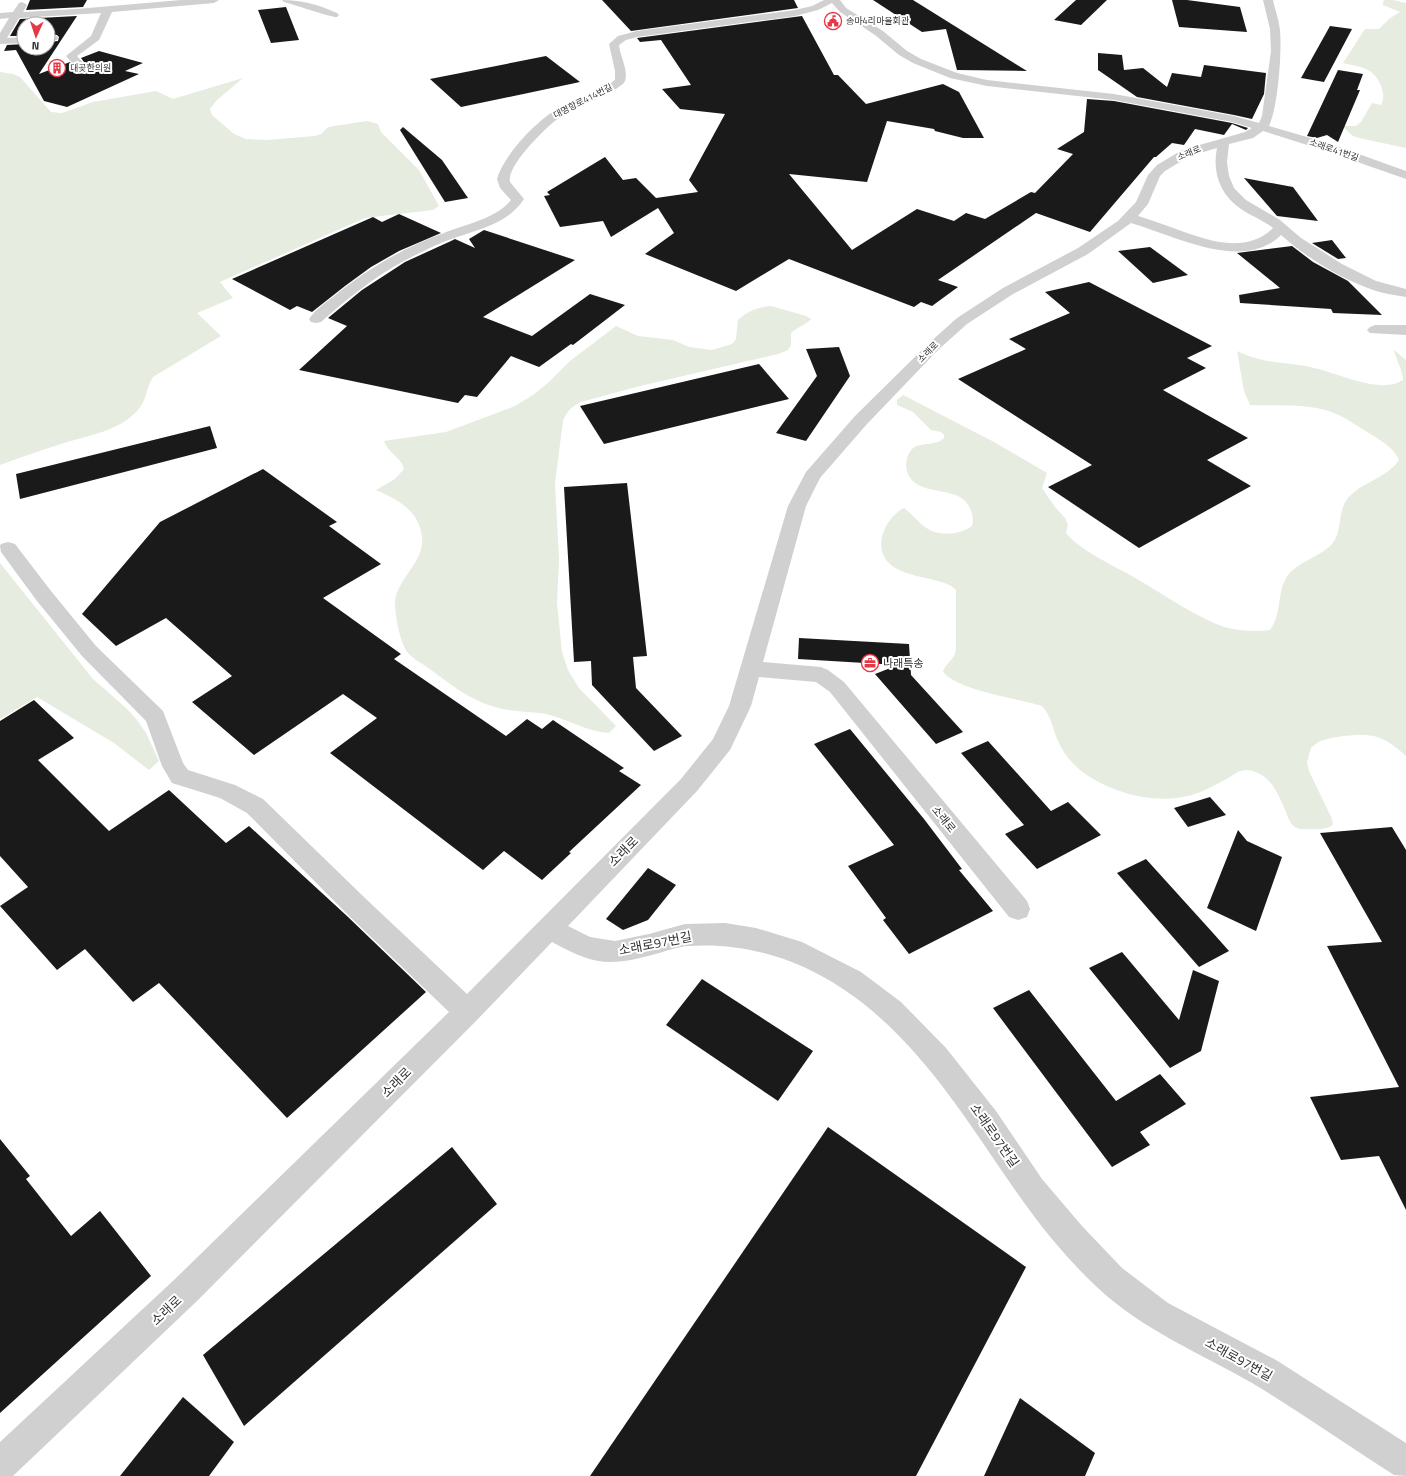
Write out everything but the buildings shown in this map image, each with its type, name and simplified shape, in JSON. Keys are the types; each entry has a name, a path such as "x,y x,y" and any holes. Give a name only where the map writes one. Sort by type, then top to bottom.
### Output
{"street":[{"path":"0,16 76,12 214,0"},
{"path":"287,0 317,8 334,15"},
{"name":"대명항로414번길","path":"316,319 348,292 398,258 491,220 509,209 518,199 506,186 503,177 511,162 538,129 560,111 606,91 620,81 620,69 614,48 614,44 618,40 627,36 795,13 814,8 831,0"},
{"path":"835,0 843,10 879,33 903,53 917,61 954,76 987,83 1076,92 1152,104 1234,119 1262,127 1268,116 1276,50 1275,29 1268,0"},
{"path":"0,41 16,15 21,1"},
{"path":"84,70 71,56 95,38 108,9"},
{"path":"8,28 16,28"},
{"path":"0,41 16,40"},
{"name":"소래로","path":"0,1465 186,1290 467,1012 689,785 722,744 740,706 752,669 793,520 803,492 812,476 861,420 933,347 962,321 1008,291 1083,251 1124,224 1142,204 1154,175 1161,168 1186,153 1249,135 1262,127"},
{"name":"소래로41번길","path":"1262,127 1327,147 1406,175"},
{"path":"1224,142 1220,161 1225,182 1231,194 1243,205 1256,211 1281,228 1296,241 1331,263 1365,281 1383,288 1406,293"},
{"path":"1129,218 1196,241 1216,246 1232,247 1260,244 1275,236 1281,228"},
{"path":"1375,330 1406,330"},
{"path":"8,548 44,596 89,651 155,717 173,766 180,777 227,791 255,806 357,907 467,1012"},
{"name":"소래로","path":"752,669 821,675 837,687 1018,909"},
{"name":"소래로97번길","path":"548,928 588,948 615,952 685,935 725,934 756,939 802,953 852,980 892,1011 936,1057 986,1120 1032,1189 1071,1237 1111,1279 1157,1314 1264,1372 1406,1463"}],"shaded area":[{"path":"1384,0 1393,0 1406,3 1406,148 1353,136 1342,126 1356,126 1361,122 1372,103 1381,105 1383,101 1383,90 1372,72 1343,63 1365,29 1379,29 1389,19 1400,12 1383,5"},
{"path":"0,72 13,74 20,77 51,112 62,113 93,102 156,91 173,99 243,78 217,100 210,109 212,115 234,134 246,139 267,140 315,136 321,134 328,127 367,121 378,124 381,132 419,170 439,206 433,210 365,218 220,282 233,298 197,313 221,336 153,377 141,406 130,417 113,428 0,465"},
{"path":"771,306 806,316 811,319 791,333 791,345 788,350 778,354 640,386 581,402 570,410 563,421 555,483 559,560 557,603 562,652 568,670 579,688 616,726 609,733 585,728 546,714 507,710 486,704 476,700 460,690 414,659 408,653 400,636 395,603 400,586 419,554 422,546 422,537 417,520 412,513 399,502 376,490 395,479 404,469 401,462 384,441 446,432 515,406 533,395 549,382 570,361 616,326 638,336 673,340 689,347 712,350 732,344 736,339 738,320 745,314 762,307"},
{"path":"1394,350 1406,360 1406,756 1389,742 1372,736 1358,735 1336,737 1320,741 1311,748 1307,762 1309,771 1332,819 1333,825 1321,829 1301,829 1295,827 1289,820 1275,789 1262,775 1250,770 1236,773 1206,790 1183,797 1168,799 1152,798 1121,792 1092,778 1080,770 1070,760 1060,745 1050,718 1042,706 975,689 951,679 943,672 956,650 956,590 944,583 898,570 885,558 881,542 886,526 897,513 904,508 930,530 949,534 972,526 973,517 968,505 962,498 926,488 913,481 908,475 906,461 912,449 920,445 940,441 944,438 944,435 941,432 931,430 913,412 897,405 897,400 903,395 994,442 1047,473 1042,488 1055,507 1065,518 1068,525 1066,533 1072,540 1089,552 1194,613 1217,624 1238,630 1265,631 1270,630 1274,624 1281,590 1286,578 1296,567 1321,553 1332,544 1338,533 1342,509 1348,498 1360,488 1388,471 1399,460 1394,452 1384,443 1345,418 1331,412 1297,406 1250,405 1244,391 1237,351 1257,359 1314,368 1359,382 1383,385 1394,384 1403,380"},
{"path":"0,563 93,679 126,708 137,720 146,733 159,761 149,770 114,743 37,697 0,719"}],"place":[{"name":"송마4리마을회관","path":"833,21"},
{"name":"대곶한의원","path":"57,68"},
{"name":"나래특송","path":"870,663"}]}
